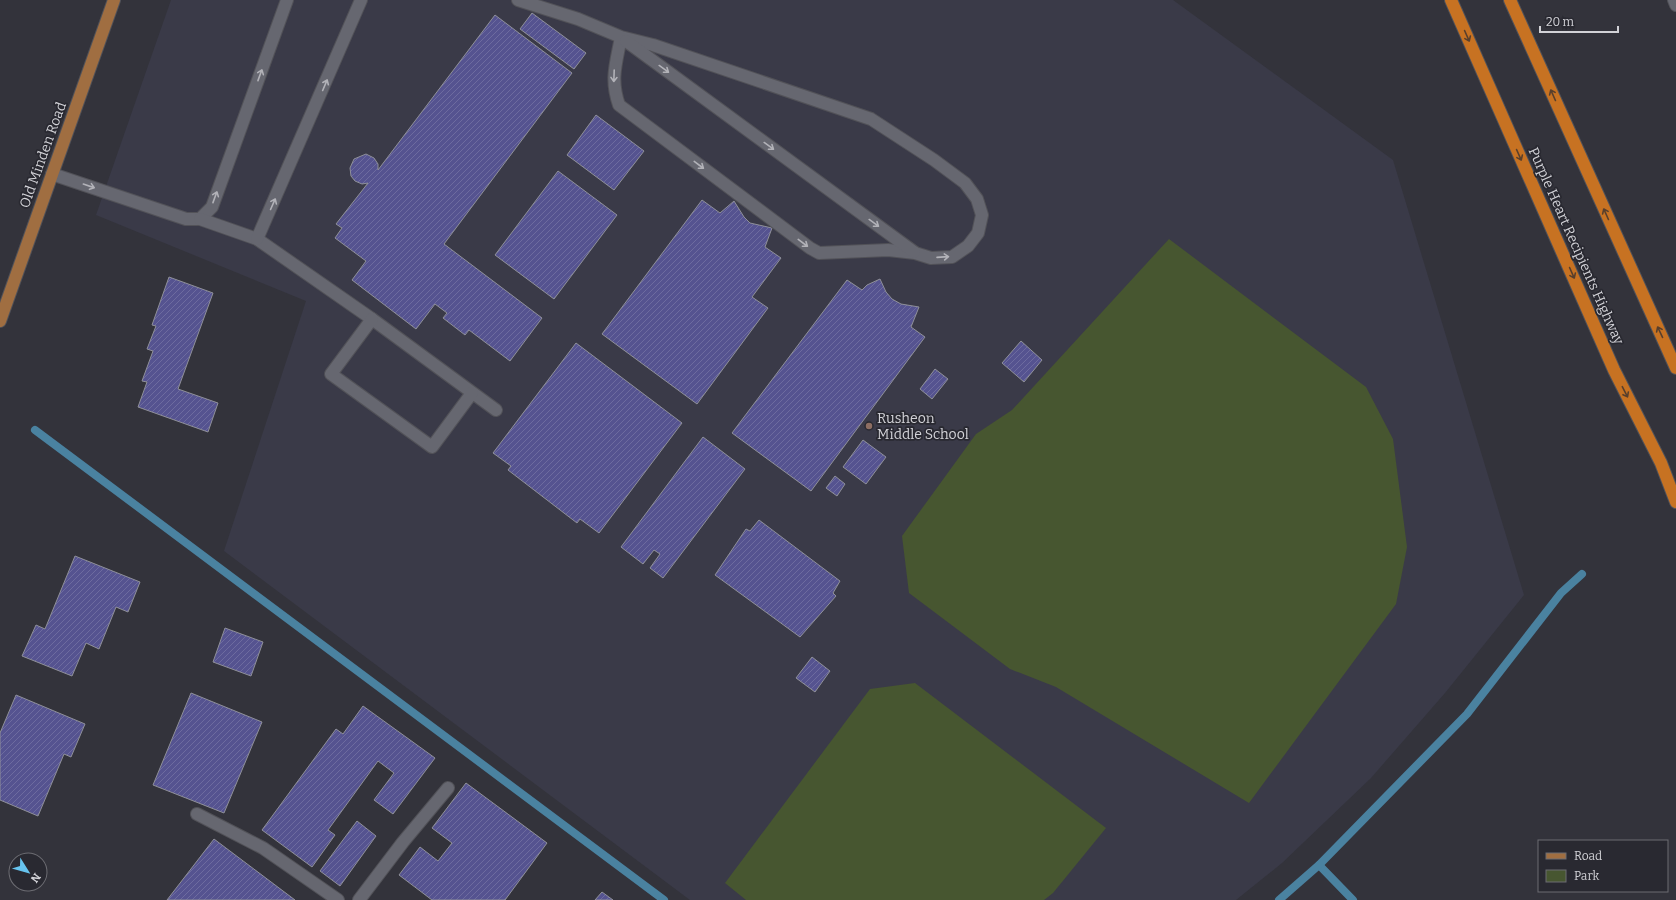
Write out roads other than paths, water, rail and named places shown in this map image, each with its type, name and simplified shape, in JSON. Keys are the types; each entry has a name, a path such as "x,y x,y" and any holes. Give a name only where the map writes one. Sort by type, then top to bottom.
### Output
{"highway":[{"name":"Purple Heart Recipients Highway","path":"1451,0 1614,370 1661,463 1676,502"},
{"path":"1510,0 1676,368"}],"main road":[{"name":"Old Minden Road","path":"0,321 113,0"}],"street":[{"path":"200,219 212,207 287,0"},
{"path":"257,239 361,0"},
{"path":"518,0 578,18 622,38 653,45 871,119 934,160 965,183 977,199 982,215 978,233 968,246 952,257 931,258 915,253 888,250 819,253 810,248 619,105 614,90 614,70 622,38"},
{"path":"1674,0 1676,4"},
{"path":"622,38 915,253"},
{"path":"52,174 186,219 200,219 257,239 372,319 496,410"},
{"path":"372,319 331,374 432,448 472,393"},
{"path":"359,900 403,842 448,788"},
{"path":"197,814 263,848 338,900"}],"waterway":[{"path":"35,430 664,900"},
{"path":"1279,900 1319,865 1467,714 1561,593 1582,574"},
{"path":"1319,865 1353,900"}],"place":[{"name":"Rusheon Middle School","path":"869,426"}]}
